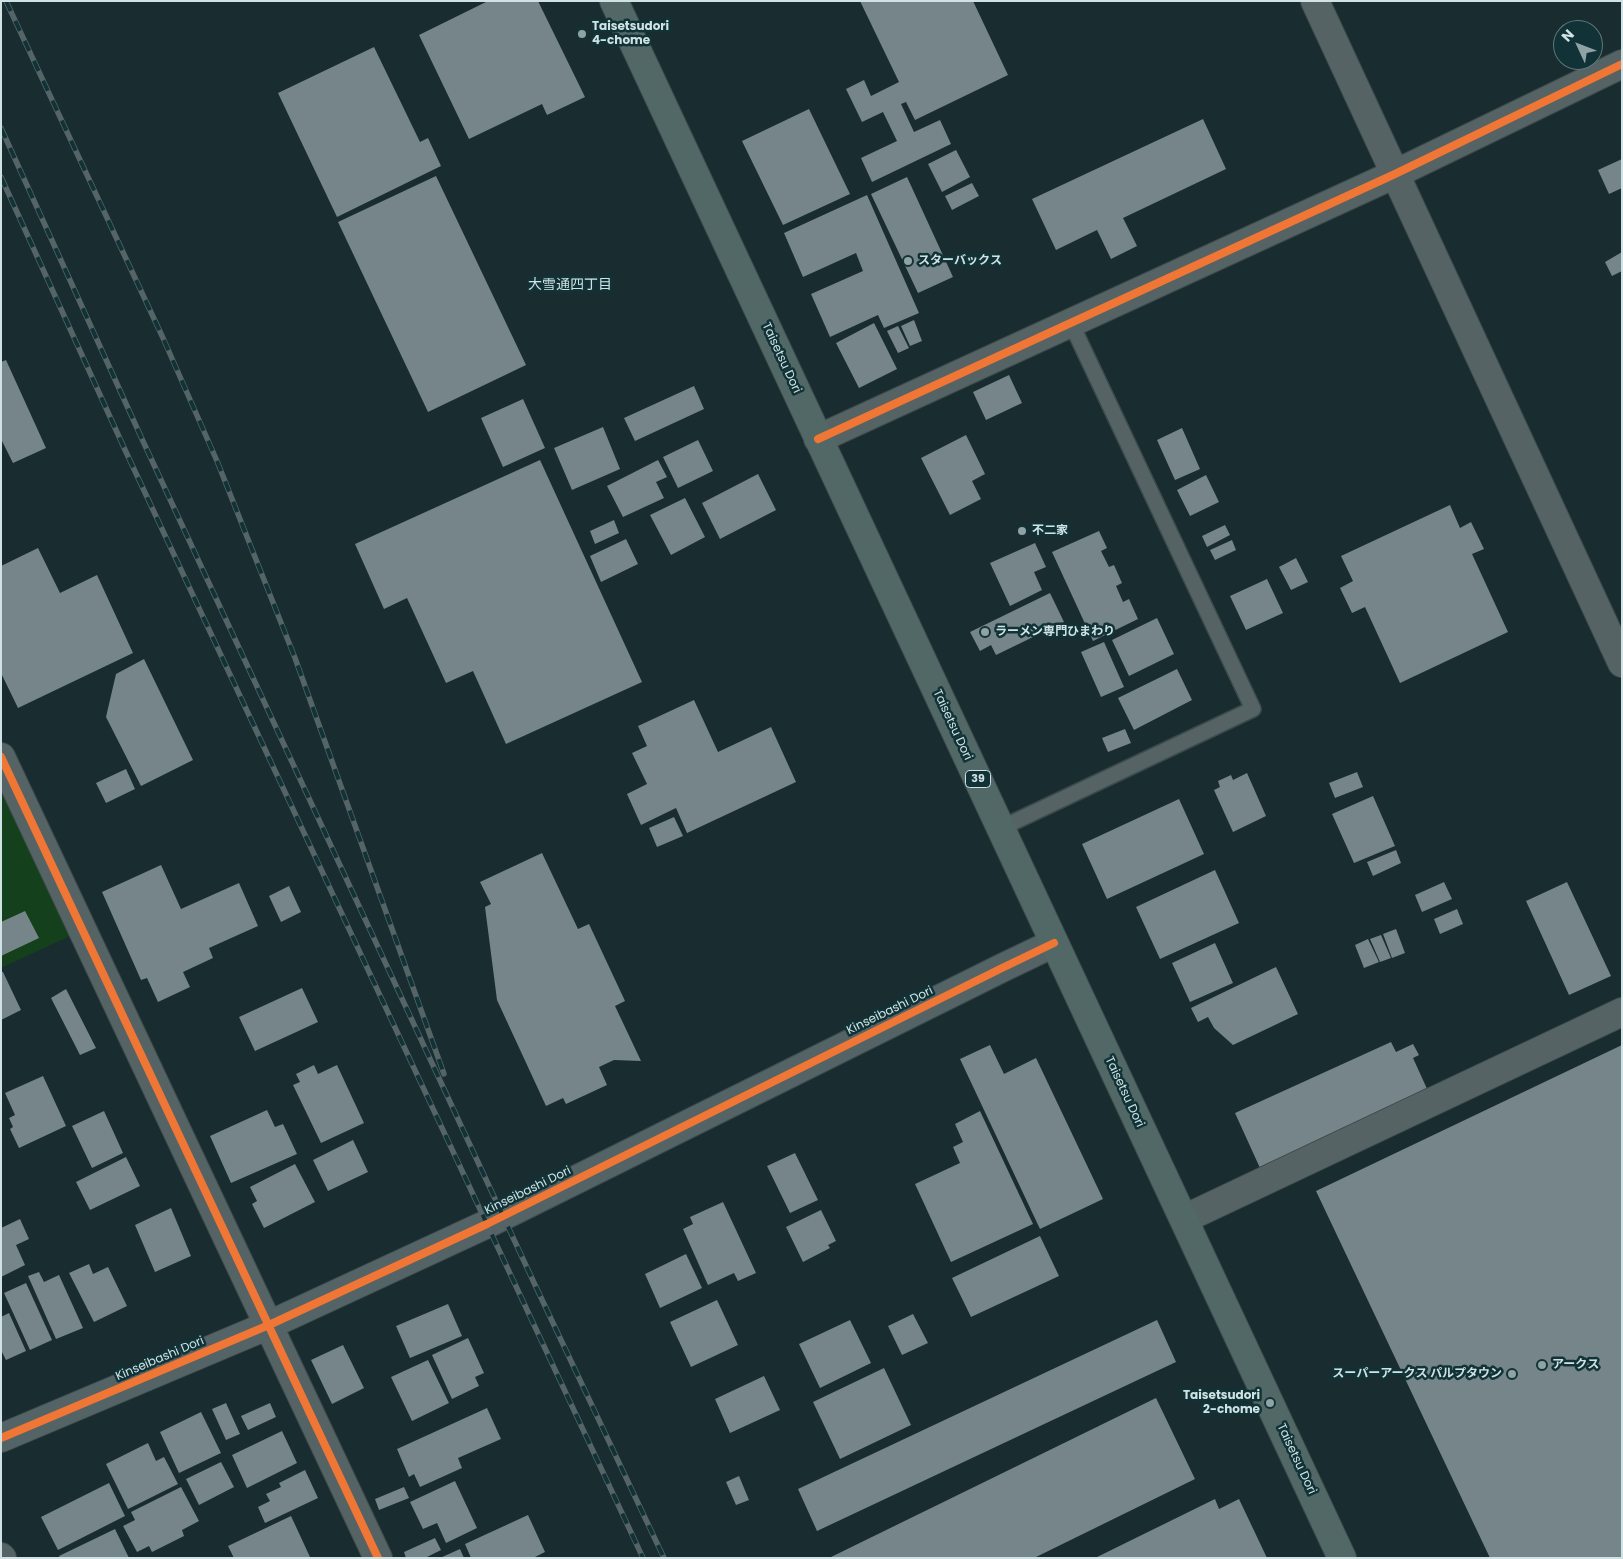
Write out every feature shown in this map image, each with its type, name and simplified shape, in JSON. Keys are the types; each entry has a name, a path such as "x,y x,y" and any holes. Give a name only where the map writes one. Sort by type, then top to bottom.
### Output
{"highway":[{"name":"Taisetsu Dori","path":"614,1 1342,1558"}],"street":[{"path":"1315,1 1622,663"},
{"path":"818,439 1396,174 1622,64"},
{"path":"1,757 378,1558"},
{"name":"Kinseibashi Dori","path":"1,1438 269,1325 487,1224 1054,943"},
{"path":"1184,1219 1622,1012"}],"lane":[{"path":"1001,828 1253,709 1071,323"}],"green space":[{"path":"1,757 83,930 1,968"}],"building":[{"path":"488,1 538,1 585,97 547,115 542,104 469,139 419,35"},
{"path":"860,1 973,1 1008,75 915,120 906,102 901,104 914,132 940,120 951,144 872,182 861,158 897,141 883,112 862,122 846,89 864,80 871,96 899,82"},
{"path":"374,47 420,142 428,138 441,166 337,217 278,93"},
{"path":"809,109 850,194 783,225 742,141"},
{"path":"1203,119 1226,169 1123,218 1137,246 1111,259 1097,230 1056,250 1032,199"},
{"path":"956,150 970,177 942,192 928,164"},
{"path":"1622,159 1622,188 1609,194 1598,170"},
{"path":"436,176 526,365 428,412 338,222"},
{"path":"907,177 953,277 918,293 871,194"},
{"path":"972,183 979,196 952,210 945,196"},
{"path":"867,195 919,313 884,328 878,315 830,337 811,294 863,271 856,253 803,277 784,233"},
{"path":"1622,252 1622,271 1612,276 1605,262"},
{"path":"914,320 922,341 910,346 901,326"},
{"path":"874,323 897,369 859,388 836,343"},
{"path":"898,326 909,348 898,353 887,331"},
{"path":"6,360 46,448 13,463 1,439 1,362"},
{"path":"1009,375 1022,403 986,420 973,392"},
{"path":"694,386 704,409 635,441 624,418"},
{"path":"523,399 545,448 503,467 481,418"},
{"path":"603,427 620,469 572,490 554,448"},
{"path":"1182,428 1200,469 1175,480 1157,440"},
{"path":"966,435 985,474 972,481 981,499 950,515 921,458"},
{"path":"698,440 713,471 678,488 663,457"},
{"path":"540,460 642,682 506,744 473,671 446,683 407,598 384,609 355,544"},
{"path":"658,460 667,477 656,482 664,498 623,517 607,486"},
{"path":"758,474 776,510 720,539 702,503"},
{"path":"1206,475 1219,502 1190,516 1177,490"},
{"path":"685,498 705,537 671,555 650,515"},
{"path":"1450,505 1460,528 1471,522 1484,549 1472,554 1508,632 1400,683 1365,607 1352,613 1340,588 1353,581 1341,556"},
{"path":"614,520 619,533 595,544 590,531"},
{"path":"1225,525 1230,535 1207,547 1202,536"},
{"path":"1099,531 1107,548 1101,551 1109,567 1114,565 1122,583 1116,586 1123,602 1129,599 1138,619 1093,641 1052,552"},
{"path":"626,539 638,564 601,582 590,556"},
{"path":"1232,540 1236,550 1215,560 1210,550"},
{"path":"1035,543 1046,567 1034,572 1042,590 1010,606 990,563"},
{"path":"38,548 60,593 97,575 133,653 18,708 1,673 1,566"},
{"path":"1296,558 1308,582 1291,590 1279,567"},
{"path":"1267,579 1283,613 1246,630 1230,596"},
{"path":"1050,593 1064,622 996,655 991,645 980,651 970,632"},
{"path":"1157,618 1174,654 1129,676 1112,640"},
{"path":"1104,642 1124,687 1101,697 1081,652"},
{"path":"144,659 193,760 141,786 106,717 116,674"},
{"path":"1177,669 1192,700 1134,730 1118,698"},
{"path":"694,700 718,752 771,727 796,782 687,833 676,808 641,825 627,794 647,784 632,753 647,746 638,726"},
{"path":"1125,729 1131,743 1108,752 1102,738"},
{"path":"126,769 135,789 106,803 96,783"},
{"path":"1357,772 1363,787 1335,798 1329,783"},
{"path":"1247,773 1266,816 1233,832 1214,790 1220,787 1218,781 1231,775 1233,780"},
{"path":"1373,796 1395,846 1354,863 1332,814"},
{"path":"1179,799 1204,854 1107,899 1082,844"},
{"path":"674,817 683,836 657,847 649,828"},
{"path":"1396,850 1401,863 1373,876 1367,862"},
{"path":"542,853 578,929 589,924 625,1001 615,1006 641,1061 614,1060 599,1067 607,1085 566,1104 563,1098 546,1106 497,1000 485,907 491,904 480,882"},
{"path":"161,865 181,909 239,883 258,926 209,948 213,958 183,972 190,987 158,1002 147,978 141,980 102,892"},
{"path":"1215,870 1239,923 1160,959 1136,907"},
{"path":"1444,882 1452,899 1422,912 1415,895"},
{"path":"1567,882 1611,976 1569,995 1526,901"},
{"path":"289,886 301,912 281,922 269,896"},
{"path":"1457,909 1463,924 1440,934 1434,919"},
{"path":"25,911 39,938 1,956 1,922"},
{"path":"1396,929 1405,953 1392,958 1383,934"},
{"path":"1381,935 1391,958 1380,962 1370,939"},
{"path":"1368,939 1379,962 1364,968 1355,945"},
{"path":"1215,943 1233,983 1190,1002 1172,963"},
{"path":"1276,967 1298,1014 1233,1045 1214,1028 1208,1017 1198,1022 1191,1008"},
{"path":"1,972 3,972 21,1010 1,1020"},
{"path":"302,988 318,1022 255,1051 239,1017"},
{"path":"66,989 96,1048 80,1055 51,998"},
{"path":"1391,1042 1396,1052 1413,1044 1419,1055 1413,1058 1428,1091 1260,1168 1235,1113"},
{"path":"990,1045 1004,1074 1036,1058 1103,1199 1040,1229 960,1059"},
{"name":"スーパーアークス パルプタウン","path":"1622,1045 1622,1558 1490,1558 1316,1191"},
{"path":"314,1065 318,1074 337,1065 364,1123 321,1143 293,1085 300,1082 296,1074"},
{"path":"43,1076 66,1126 19,1148 10,1129 13,1127 9,1118 15,1115 5,1093"},
{"path":"267,1110 275,1127 283,1124 297,1154 231,1183 210,1136"},
{"path":"104,1111 123,1153 92,1168 72,1126"},
{"path":"980,1111 1033,1224 951,1262 915,1184 960,1163 953,1147 963,1142 955,1124"},
{"path":"353,1140 368,1172 328,1191 313,1160"},
{"path":"795,1153 818,1200 790,1213 767,1166"},
{"path":"126,1157 140,1186 90,1210 76,1182"},
{"path":"295,1164 315,1202 264,1228 252,1204 257,1201 250,1187"},
{"path":"723,1202 756,1273 738,1281 734,1273 708,1285 683,1229 693,1224 690,1217"},
{"path":"171,1208 191,1256 155,1272 135,1225"},
{"path":"821,1210 836,1241 828,1245 830,1248 803,1262 786,1227"},
{"path":"20,1219 29,1239 16,1245 25,1265 1,1277 1,1228"},
{"path":"1040,1236 1059,1276 971,1317 952,1278"},
{"path":"686,1254 702,1288 660,1308 645,1274"},
{"path":"89,1264 93,1274 108,1267 127,1306 94,1322 69,1273"},
{"path":"39,1272 44,1282 59,1275 83,1328 56,1339 28,1276"},
{"path":"26,1283 52,1340 30,1350 4,1293"},
{"path":"717,1300 738,1345 691,1367 670,1322"},
{"path":"448,1304 462,1336 410,1358 396,1326"},
{"path":"9,1313 26,1351 6,1360 1,1350 1,1317"},
{"path":"913,1314 928,1343 902,1355 888,1326"},
{"path":"850,1320 871,1363 820,1388 799,1344"},
{"path":"1157,1320 1176,1362 817,1531 798,1489"},
{"path":"468,1338 484,1373 475,1377 479,1386 452,1399 432,1355"},
{"path":"343,1345 364,1388 332,1404 311,1360"},
{"path":"428,1360 449,1403 412,1421 391,1377"},
{"path":"884,1368 911,1425 840,1459 813,1402"},
{"path":"764,1376 780,1410 730,1433 715,1399"},
{"path":"1156,1398 1195,1479 1034,1558 829,1558"},
{"path":"226,1403 240,1434 226,1440 212,1409"},
{"path":"270,1403 276,1417 248,1430 241,1416"},
{"path":"487,1408 501,1439 458,1458 462,1468 420,1487 414,1474 409,1477 397,1449"},
{"path":"201,1412 221,1453 179,1473 160,1432"},
{"path":"282,1431 297,1463 247,1488 232,1455"},
{"path":"148,1443 156,1461 164,1457 178,1484 128,1509 106,1464"},
{"path":"221,1462 234,1487 199,1505 186,1479"},
{"path":"305,1470 318,1498 265,1523 258,1507 270,1501 266,1494 281,1487 279,1483"},
{"path":"739,1476 749,1500 736,1505 726,1482"},
{"path":"455,1481 477,1528 446,1543 437,1523 423,1529 410,1502"},
{"path":"109,1483 125,1516 58,1550 41,1517"},
{"path":"181,1487 199,1521 182,1530 184,1536 152,1552 149,1546 137,1552 123,1526 135,1520 131,1512"},
{"path":"404,1487 409,1498 379,1510 375,1499"},
{"path":"1215,1499 1219,1509 1239,1499 1267,1558 1095,1558"},
{"path":"528,1515 545,1552 533,1558 471,1558 465,1544"},
{"path":"291,1516 310,1557 234,1558 228,1546"},
{"path":"115,1529 129,1558 60,1558 59,1556"},
{"path":"435,1538 441,1550 425,1558 406,1558 404,1552"},
{"path":"460,1549 464,1558 440,1558"}],"railway":[{"path":"6,1 163,338 217,461 295,658 444,1074"},
{"path":"1,128 142,439 664,1558"},
{"path":"1,177 126,452 643,1558"}],"cycle path":[{"path":"818,439 1395,174 1622,64"},
{"path":"1,757 378,1558"},
{"path":"1,1438 269,1325 487,1224 1054,943"}],"place":[{"name":"Taisetsudori 4-chome","path":"582,34"},
{"name":"スターバックス","path":"908,261"},
{"name":"不二家","path":"1022,531"},
{"name":"ラーメン専門ひまわり","path":"985,632"},
{"name":"アークス","path":"1542,1365"},
{"name":"スーパーアークス パルプタウン","path":"1512,1374"},
{"name":"Taisetsudori 2-chome","path":"1270,1403"}],"district":[{"name":"大雪通四丁目","path":"570,285"}]}
